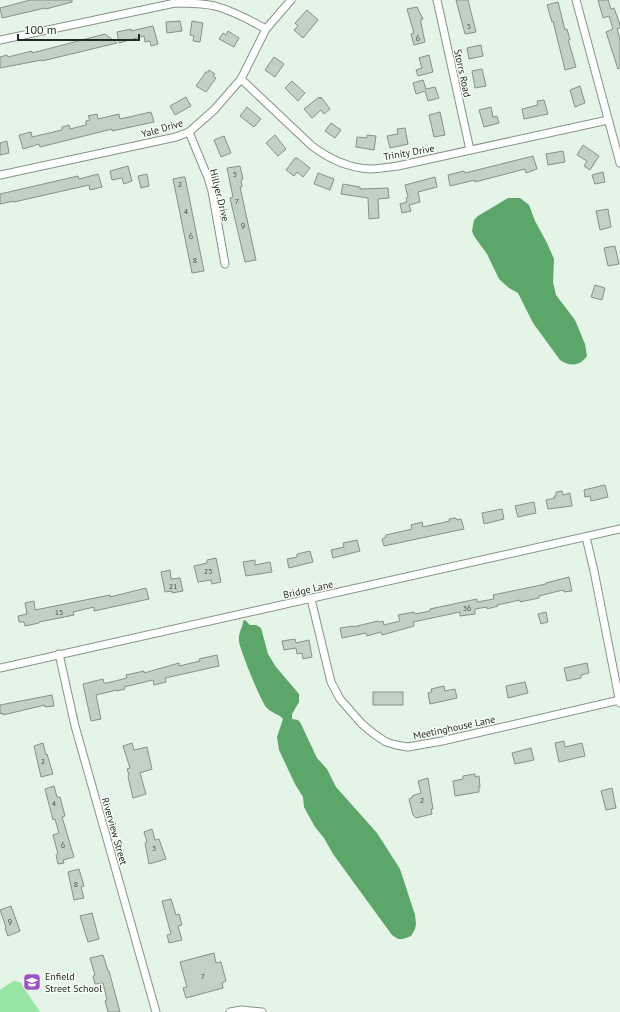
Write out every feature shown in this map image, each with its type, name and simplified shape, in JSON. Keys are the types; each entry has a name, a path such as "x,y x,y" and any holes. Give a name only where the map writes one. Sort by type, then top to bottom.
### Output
{"street":[{"name":"Yale Drive","path":"0,175 168,139 189,132 214,110 241,79 266,29 292,0"},
{"name":"Storrs Road","path":"437,0 470,150"},
{"path":"576,0 620,163"},
{"path":"0,40 175,3 194,3 215,6 246,18 266,29"},
{"name":"Trinity Drive","path":"241,79 312,146 324,155 348,164 370,169 398,166 608,120"},
{"name":"Hillyer Drive","path":"189,132 212,191 225,264"},
{"name":"Bridge Lane","path":"0,668 620,529"},
{"path":"586,537 620,701"},
{"name":"Meetinghouse Lane","path":"310,599 331,682 340,699 374,734 386,742 408,747 442,741 620,701"},
{"name":"Riverview Street","path":"59,654 75,726 156,1012"},
{"path":"230,1012 242,1010 262,1012"}],"shaded area":[{"path":"508,198 520,198 529,205 535,221 554,259 553,282 556,295 575,320 585,344 587,356 578,364 567,364 560,360 533,323 518,293 509,288 499,279 487,254 474,236 472,231 474,220"},
{"path":"245,620 250,625 256,625 261,628 268,654 276,667 299,694 299,702 292,714 292,719 300,722 317,758 327,769 336,787 377,833 400,869 415,915 416,924 411,936 398,939 392,935 333,854 304,807 303,797 295,784 279,750 277,737 283,719 268,709 263,702 240,646 239,635 243,621"},
{"path":"13,981 20,982 40,1012 0,1012 0,990"}],"building":[{"path":"30,0 72,0 72,2 2,18 0,8"},
{"path":"456,0 468,0 476,32 465,34"},
{"path":"598,0 608,0 611,9 614,8 620,25 620,28 617,29 620,39 620,68 618,69 606,32 613,29 609,16 603,18"},
{"path":"558,2 565,30 567,29 570,40 568,40 576,67 565,70 553,21 552,22 547,5"},
{"path":"417,7 423,19 421,19 421,23 425,42 414,45 411,34 414,33 407,9"},
{"path":"307,10 318,20 303,38 294,30 298,26 295,23"},
{"path":"180,21 182,31 167,33 166,22"},
{"path":"192,21 203,23 200,42 193,41 194,36 190,35"},
{"path":"153,26 158,44 151,46 150,41 145,42 144,36 119,43 117,32 131,29 131,31"},
{"path":"228,31 239,38 234,47 219,39 223,33 226,35"},
{"path":"105,34 117,43 42,61 0,68 0,57 7,55 8,57 32,51 32,53"},
{"path":"481,45 483,56 469,59 467,48"},
{"path":"429,55 433,72 418,76 416,70 422,68 419,58"},
{"path":"274,57 284,64 275,77 265,70"},
{"path":"482,69 486,86 475,88 472,71"},
{"path":"209,70 215,74 213,76 216,78 206,92 196,86"},
{"path":"423,80 426,89 435,87 439,98 428,101 425,91 416,94 413,83"},
{"path":"292,81 305,93 298,101 285,88"},
{"path":"580,86 585,103 575,107 570,90"},
{"path":"186,97 191,106 175,115 170,106"},
{"path":"319,97 320,99 321,97 330,109 324,114 321,110 312,118 304,109"},
{"path":"544,100 548,114 524,119 522,109 538,105 537,101"},
{"path":"247,107 261,119 254,127 240,116"},
{"path":"491,107 493,117 497,116 499,123 484,127 479,110"},
{"path":"151,112 154,122 112,131 112,129 40,147 39,144 23,149 19,135 31,132 32,137 62,130 62,127 69,125 70,129 86,125 86,121 90,120 88,116 97,114 98,119 119,114 120,119"},
{"path":"440,112 445,135 434,137 429,115"},
{"path":"331,123 341,130 335,138 325,131"},
{"path":"405,128 408,144 390,148 387,136 398,134 397,129"},
{"path":"275,135 286,149 278,156 266,143"},
{"path":"367,135 376,136 374,150 356,147 357,137 367,138"},
{"path":"224,136 231,153 221,157 214,140"},
{"path":"7,141 9,153 0,155 0,143"},
{"path":"583,145 599,156 590,170 584,166 587,161 577,155"},
{"path":"563,151 565,162 548,165 546,154"},
{"path":"533,156 537,169 526,173 525,169 475,182 475,180 450,186 448,175 464,171 465,173"},
{"path":"295,158 310,168 303,177 297,172 294,176 286,170"},
{"path":"128,166 132,181 124,184 122,178 112,180 110,171"},
{"path":"240,166 243,179 241,180 242,187 240,187 256,260 245,262 230,198 233,197 227,168"},
{"path":"603,172 605,182 595,184 592,175"},
{"path":"318,173 334,179 330,190 314,184"},
{"path":"98,174 102,187 90,190 89,185 0,204 0,194 78,176 79,179"},
{"path":"147,174 149,186 141,188 138,176"},
{"path":"185,177 204,271 192,273 173,179"},
{"path":"435,177 437,187 418,192 420,202 409,205 411,211 402,213 400,204 407,202 406,198 408,197 405,185"},
{"path":"343,184 360,187 360,189 388,188 389,198 378,199 379,218 369,219 368,198 341,194"},
{"path":"608,209 611,227 600,230 596,211"},
{"path":"615,246 619,264 608,266 604,248"},
{"path":"595,285 605,288 602,300 591,297"},
{"path":"605,485 608,497 591,501 590,496 585,497 584,490"},
{"path":"562,491 563,495 570,493 572,506 548,509 546,500 555,498 554,496 556,496 556,492"},
{"path":"534,502 536,513 518,517 515,506"},
{"path":"502,509 504,519 484,524 482,513"},
{"path":"456,518 457,520 461,519 464,529 384,546 382,539 386,537 386,535 412,529 411,525 422,522 423,527 450,521 449,519"},
{"path":"357,540 360,551 333,558 331,550 344,547 343,543"},
{"path":"310,551 313,562 289,568 287,559 297,557 297,554"},
{"path":"216,558 221,582 212,584 211,580 198,582 194,566 207,563 207,560"},
{"path":"255,560 255,565 270,562 272,572 246,576 243,562"},
{"path":"170,570 171,579 180,578 183,591 172,593 172,591 165,592 161,572"},
{"path":"569,577 572,591 564,592 563,590 539,596 539,598 520,602 520,600 497,605 498,606 487,609 487,607 475,609 475,614 460,616 460,612 413,622 414,626 382,635 381,632 367,636 366,633 342,638 340,628 353,627 378,621 383,621 384,625 400,621 398,615 430,611 430,609 477,599 477,602 494,599 493,595 546,584"},
{"path":"146,588 149,599 94,611 94,607 73,612 74,615 25,626 24,622 19,622 18,616 27,614 25,603 34,601 35,610 110,595 110,597"},
{"path":"546,612 548,622 541,624 538,614"},
{"path":"295,639 296,643 309,640 312,657 303,659 302,653 297,654 296,648 284,650 282,641"},
{"path":"217,655 219,666 165,678 166,682 154,685 153,680 124,687 125,689 96,695 101,719 91,721 83,684 103,679 104,683 107,683 127,678 126,675 144,671 144,673 179,663 179,666"},
{"path":"587,663 589,673 581,675 581,678 567,681 564,668"},
{"path":"525,682 528,693 508,698 506,686"},
{"path":"444,686 445,691 455,689 457,698 430,704 428,693 432,692 431,689"},
{"path":"373,692 403,692 403,705 373,705"},
{"path":"52,695 54,706 45,707 45,705 3,715 3,713 0,714 0,705"},
{"path":"564,741 565,747 582,743 585,756 559,762 555,743"},
{"path":"43,743 53,774 41,777 34,746"},
{"path":"132,743 134,750 147,747 152,769 140,773 146,794 133,798 127,769 130,768 123,746"},
{"path":"531,748 534,760 515,764 512,753"},
{"path":"475,774 475,777 479,776 479,792 455,796 453,781 463,779 463,776"},
{"path":"428,778 433,809 431,809 432,814 416,818 413,815 409,799 412,798 412,796 421,793 418,781"},
{"path":"54,786 57,797 60,797 65,816 62,817 74,857 63,860 64,863 58,864 56,855 58,854 53,835 59,833 55,819 53,820 45,789"},
{"path":"612,788 616,808 606,810 601,791"},
{"path":"152,829 155,840 159,839 166,859 149,864 145,843 147,842 144,832"},
{"path":"79,869 84,886 81,887 84,898 74,900 68,872"},
{"path":"171,899 176,915 179,914 182,925 178,926 182,940 169,943 167,935 171,934 162,901"},
{"path":"11,906 20,931 8,936 0,910"},
{"path":"92,913 99,939 88,942 80,916"},
{"path":"214,953 216,963 221,962 226,981 222,983 223,988 186,998 183,988 187,987 180,962"},
{"path":"103,955 120,1012 108,1012 103,983 95,984 93,976 95,975 90,958"}],"place":[{"name":"Enfield Street School","path":"32,982"}]}
